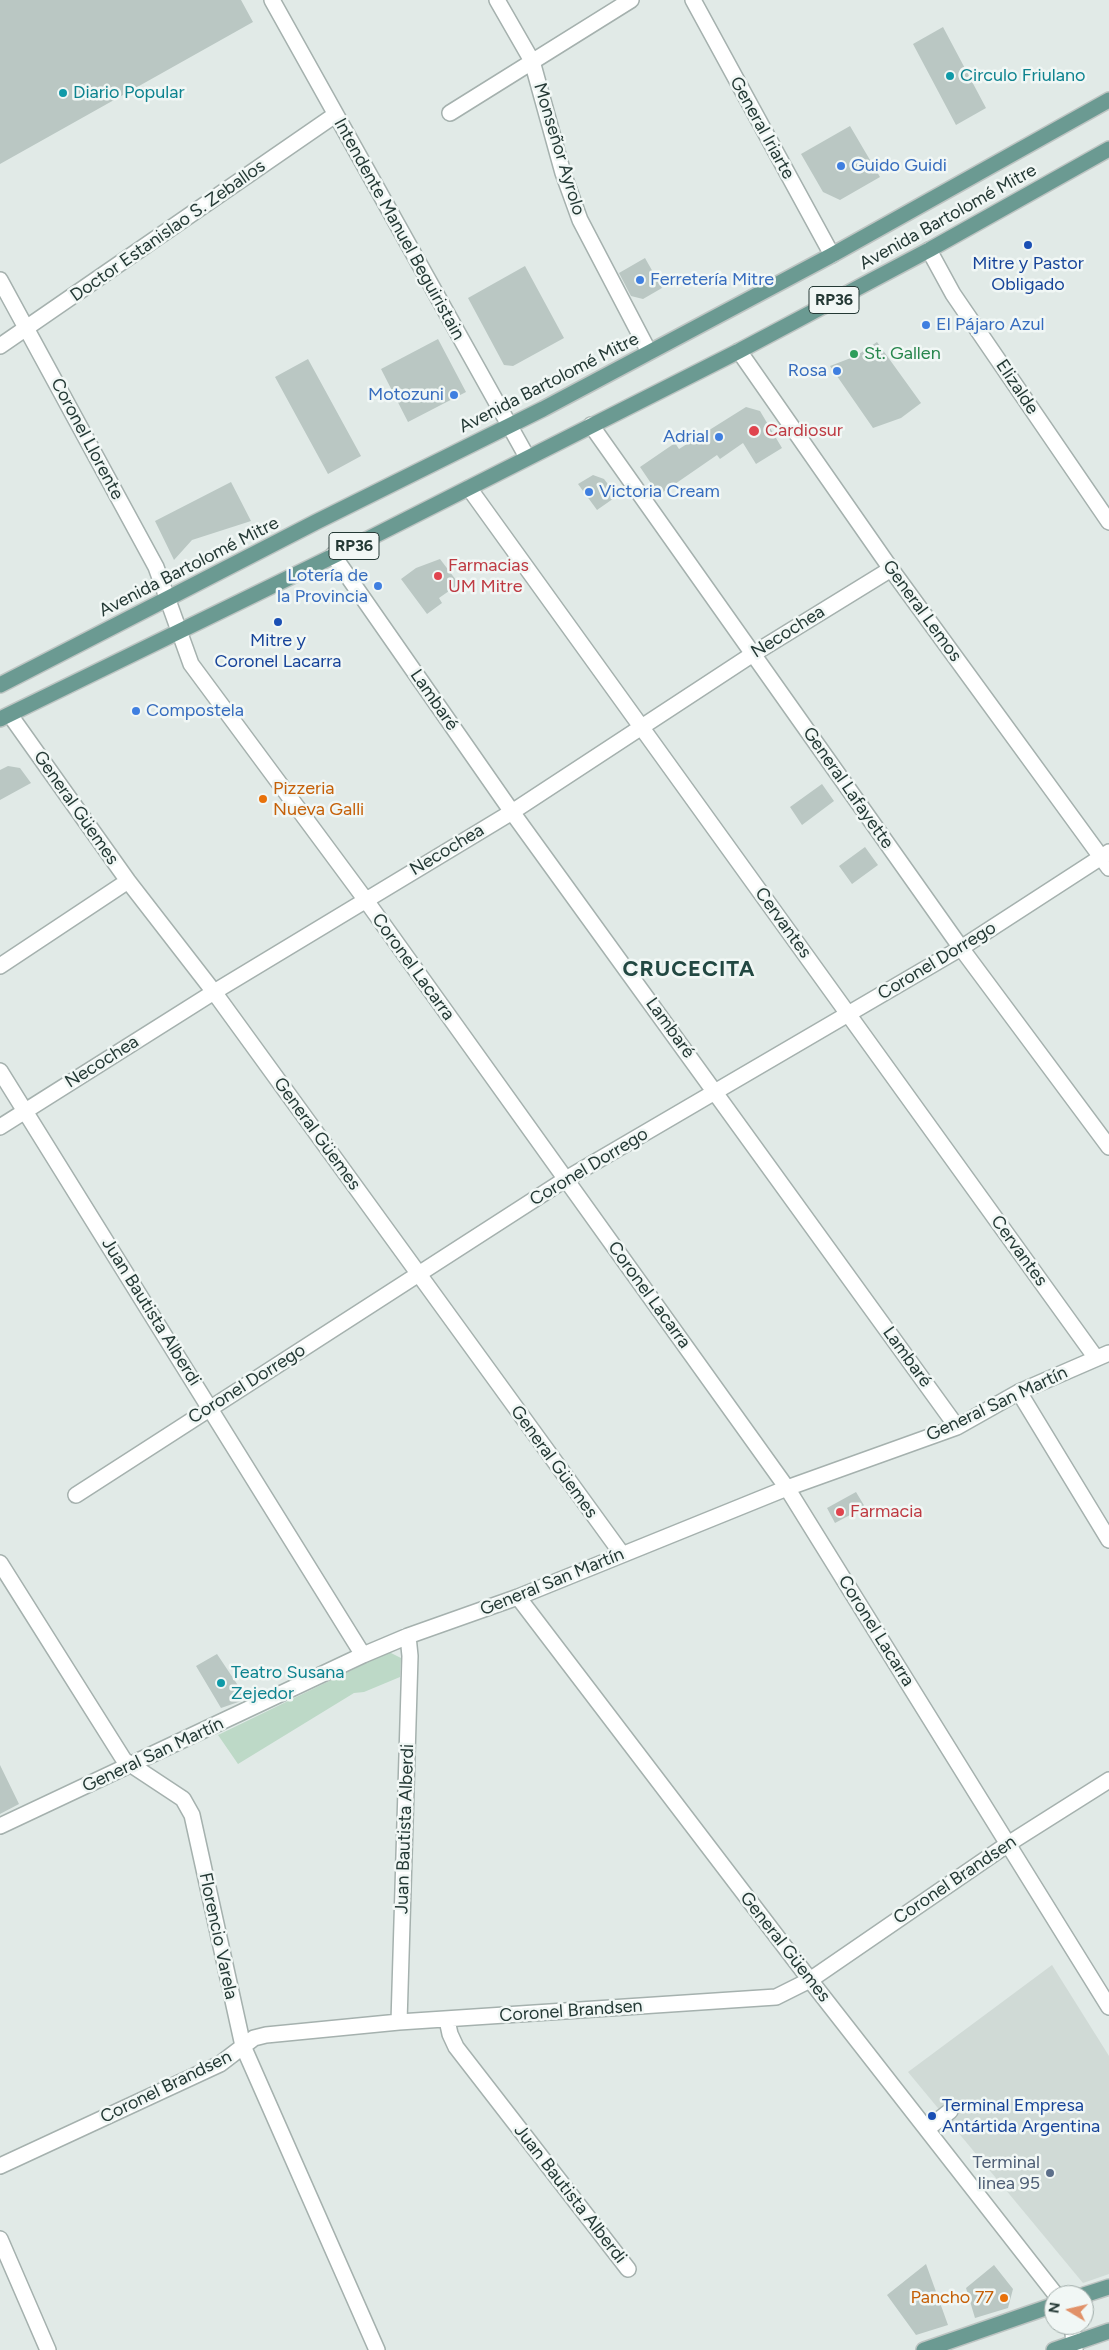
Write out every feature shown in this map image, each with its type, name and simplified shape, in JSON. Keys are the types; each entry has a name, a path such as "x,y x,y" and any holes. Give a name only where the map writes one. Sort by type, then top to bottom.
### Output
{"main road":[{"name":"Avenida Bartolomé Mitre","path":"0,685 167,601 649,352 832,255 1109,100"},
{"name":"Avenida Bartolomé Mitre","path":"5,717 179,633 739,351 929,250 1109,149"},
{"path":"1094,2292 1109,2287"},
{"path":"924,2350 1044,2308"},
{"path":"1054,2350 1075,2347 1109,2331"}],"street":[{"name":"Intendente Manuel Beguiristain","path":"272,0 527,457"},
{"name":"Monseñor Ayrolo","path":"497,0 532,62 563,173 580,220 649,352"},
{"path":"450,113 631,0"},
{"name":"General Iriarte","path":"692,0 832,255"},
{"name":"Doctor Estanislao S. Zeballos","path":"0,346 335,115"},
{"name":"Elizalde","path":"929,250 953,294 1109,522"},
{"name":"Coronel Llorente","path":"0,280 156,567 167,601"},
{"name":"General Lemos","path":"739,351 891,569 1107,859"},
{"name":"General Lafayette","path":"591,425 961,948 1109,1147"},
{"name":"Cervantes","path":"469,488 642,725 848,1014 1103,1355"},
{"name":"Lambaré","path":"333,556 512,812 957,1427"},
{"name":"Necochea","path":"0,1127 365,899 512,812 642,725 891,569"},
{"name":"Coronel Lacarra","path":"167,601 191,664 365,899 787,1488 1109,2007"},
{"name":"General Güemes","path":"5,717 128,882 214,992 622,1554"},
{"name":"Coronel Dorrego","path":"76,1495 210,1406 419,1276 566,1179 961,948 1107,859"},
{"path":"0,966 128,882"},
{"name":"Juan Bautista Alberdi","path":"0,1071 210,1406 363,1655"},
{"name":"General San Martín","path":"0,1826 363,1655 408,1636 518,1597 787,1488 957,1427 1019,1392 1103,1355"},
{"path":"1019,1392 1109,1540"},
{"name":"Florencio Varela","path":"0,1563 118,1752 130,1765 183,1799 192,1815 243,2046 376,2350"},
{"name":"General Güemes","path":"518,1597 810,1980 1048,2285"},
{"name":"Juan Bautista Alberdi","path":"399,2022 410,1656 408,1636"},
{"name":"Coronel Brandsen","path":"0,2166 220,2064 254,2038 266,2034 399,2022 776,1997 810,1980 1008,1844 1109,1780"},
{"name":"Juan Bautista Alberdi","path":"447,2020 450,2034 456,2046 628,2269"},
{"path":"927,2129 950,2111"},
{"path":"0,2239 48,2350"}],"shaded area":[{"name":"Terminal linea 95","path":"1052,1965 1109,2056 1109,2274 1083,2283 908,2072"}],"green space":[{"path":"389,1652 401,1658 400,1677 364,1692 354,1693 238,1764 218,1735"}],"building":[{"name":"Diario Popular","path":"0,0 241,0 253,22 0,164"},
{"name":"Circulo Friulano","path":"943,27 986,108 956,125 913,44"},
{"name":"Guido Guidi","path":"850,126 880,177 840,200 823,192 801,154"},
{"name":"Ferretería Mitre","path":"645,258 662,288 643,299 631,296 619,273"},
{"path":"525,266 564,338 513,366 504,365 468,298"},
{"path":"438,339 466,392 408,422 381,369"},
{"path":"877,342 921,403 901,418 873,428 830,366 856,356"},
{"path":"308,359 361,456 328,474 275,377"},
{"path":"746,407 760,411 782,448 756,464 743,443 720,459 717,455 659,495 640,467 675,443 679,449"},
{"path":"593,475 604,479 617,496 597,510 578,484"},
{"path":"231,482 251,521 192,540 174,560 155,521"},
{"path":"440,559 459,584 439,598 442,603 427,614 401,579 416,568"},
{"path":"8,766 20,768 31,783 0,800 0,770"},
{"path":"822,784 834,801 802,825 790,807"},
{"path":"865,847 878,865 852,884 839,866"},
{"path":"856,1492 865,1507 835,1523 827,1508"},
{"name":"Teatro Susana Zejedor","path":"217,1654 247,1699 221,1708 196,1666"},
{"path":"0,1765 19,1804 0,1814"},
{"path":"926,2264 948,2325 916,2335 887,2295"},
{"path":"994,2265 1013,2289 1008,2308 975,2318 966,2288"}],"place":[{"name":"Circulo Friulano","path":"950,76"},
{"name":"Diario Popular","path":"63,93"},
{"name":"Guido Guidi","path":"841,166"},
{"name":"Mitre y Pastor Obligado","path":"1028,245"},
{"name":"Ferretería Mitre","path":"640,280"},
{"name":"El Pájaro Azul","path":"926,325"},
{"name":"St. Gallen","path":"854,354"},
{"name":"Rosa","path":"837,371"},
{"name":"Motozuni","path":"454,395"},
{"name":"Cardiosur","path":"754,431"},
{"name":"Adrial","path":"719,437"},
{"name":"Victoria Cream","path":"589,492"},
{"name":"Farmacias UM Mitre","path":"438,576"},
{"name":"Lotería de la Provincia","path":"378,586"},
{"name":"Mitre y Coronel Lacarra","path":"278,622"},
{"name":"Compostela","path":"136,711"},
{"name":"Pizzeria Nueva Galli","path":"263,799"},
{"name":"Farmacia","path":"840,1512"},
{"name":"Teatro Susana Zejedor","path":"221,1683"},
{"name":"Terminal Empresa Antártida Argentina","path":"932,2116"},
{"name":"Terminal linea 95","path":"1050,2173"},
{"name":"Pancho 77","path":"1004,2298"}],"district":[{"name":"CRUCECITA","path":"689,970"}]}
